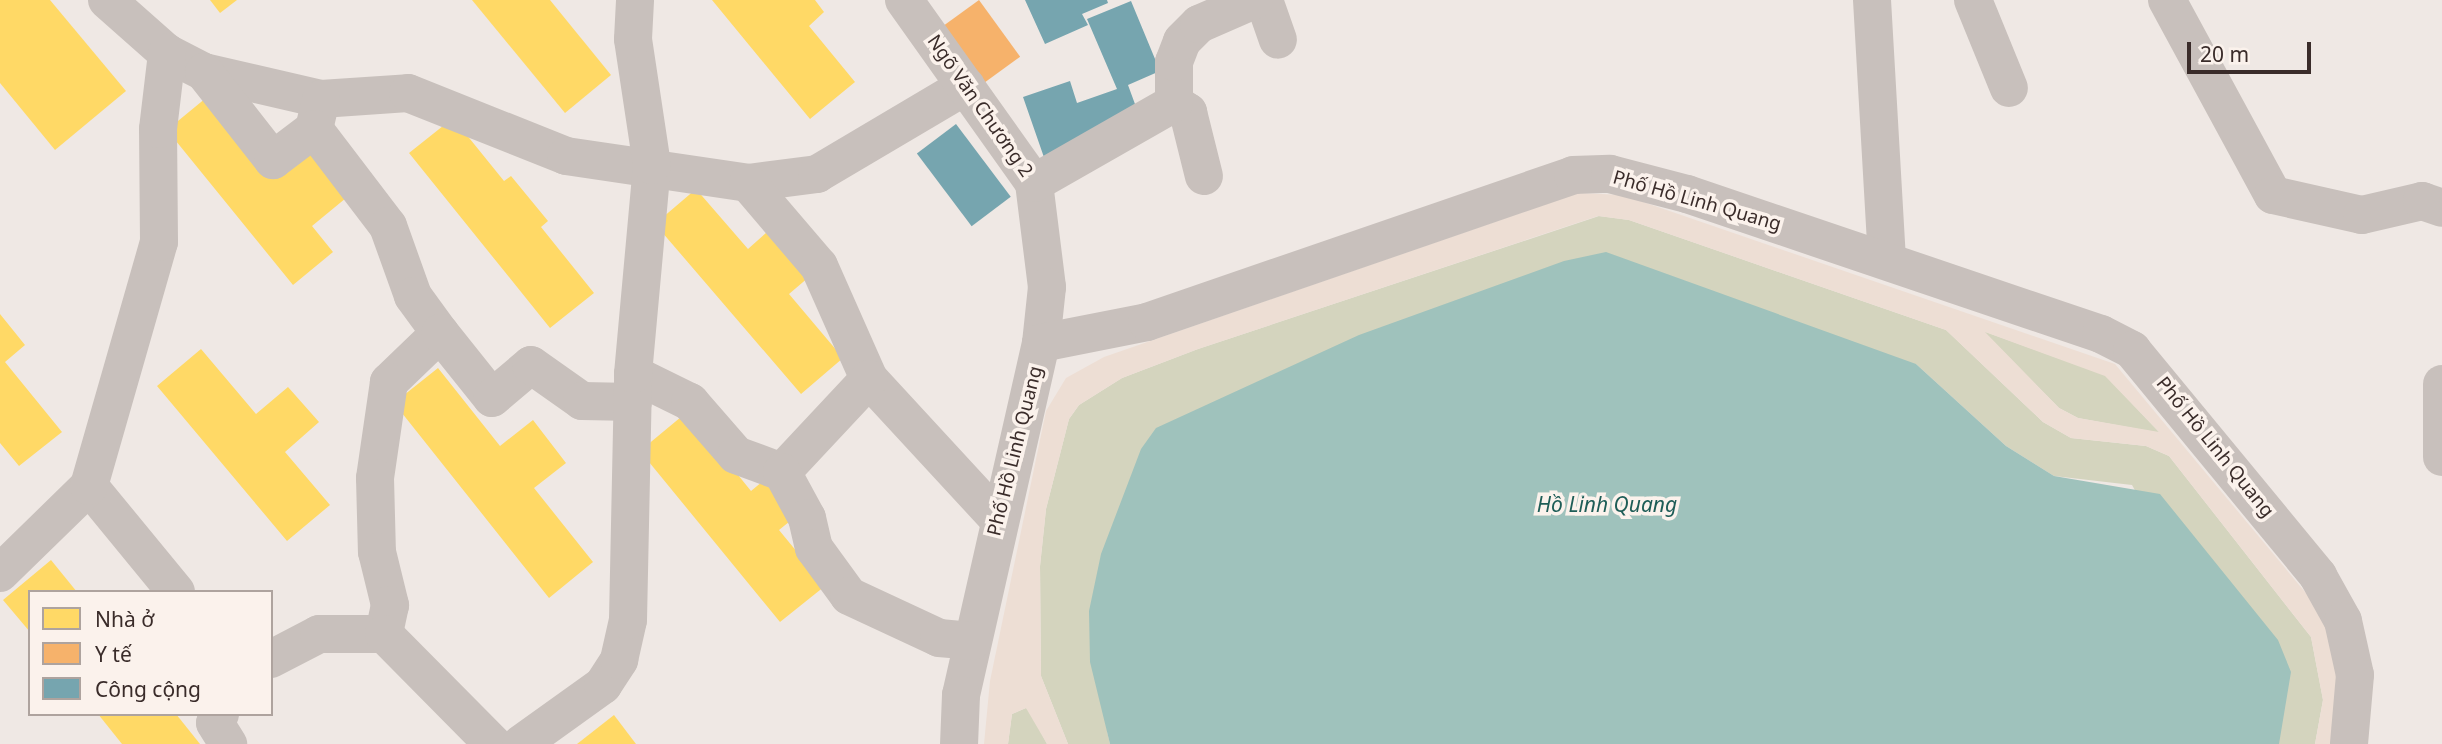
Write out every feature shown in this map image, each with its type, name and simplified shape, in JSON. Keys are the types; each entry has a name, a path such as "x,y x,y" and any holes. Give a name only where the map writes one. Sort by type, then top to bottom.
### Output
{"street":[{"path":"107,0 167,53 204,72 318,114 388,226 413,296 492,398 531,365 582,401 633,388 690,402 736,455 782,472 807,518 814,548 849,596 930,635 972,641"},
{"path":"521,744 603,685 619,660 628,620 633,388 652,164 633,39 635,0"},
{"name":"Ngõ Văn Chương 2","path":"904,0 1034,183 1047,288 1041,342"},
{"path":"1174,103 1174,61 1182,41 1212,8 1254,0"},
{"path":"1264,0 1278,40"},
{"path":"1872,0 1887,260"},
{"path":"1973,0 2010,88"},
{"path":"2167,0 2273,195 2362,215 2422,201 2442,208"},
{"path":"0,573 89,486 159,242 158,129 167,53"},
{"path":"204,72 273,160 318,114 408,93 566,156 652,164 748,183 817,174 966,86"},
{"path":"1174,103 1188,112 1204,176"},
{"path":"1034,183 1174,103"},
{"name":"Phố Hồ Linh Quang","path":"959,744 972,641 1041,342 1147,322 1573,175 1610,174 1887,260 2101,334 2155,373 2318,576 2343,621 2355,675 2349,744"},
{"path":"748,183 819,266 869,379 998,519"},
{"path":"384,634 390,605 377,552 375,478 389,382 440,334"},
{"path":"782,472 869,379"},
{"path":"2442,384 2442,457"},
{"path":"89,486 174,590"},
{"path":"273,658 319,634 384,634 493,744"},
{"path":"219,716 215,723 228,744"}],"green space":[{"path":"1599,216 1629,220 1946,330 2043,422 2071,438 2146,446 2169,456 2311,637 2323,700 2315,744 2278,744 2132,485 2054,476 2006,446 1916,364 1107,731 1110,744 1068,744 1041,676 1040,566 1046,509 1069,419 1079,405 1122,378 1198,349"},
{"path":"1983,331 2105,375 2160,433 2078,418 2059,408"},
{"path":"1026,708 1031,712 1047,744 1008,744 1012,714"}],"shaded area":[{"path":"1578,193 1623,195 2115,364 2315,604 2338,653 2336,744 2315,744 2323,700 2311,637 2169,456 2146,446 2071,438 2043,422 1946,330 1629,220 1598,216 1198,349 1122,378 1079,405 1069,419 1046,509 1040,566 1041,676 1068,744 1047,744 1026,708 1012,714 1008,744 984,744 990,681 1046,411 1066,378 1104,357","holes":["1985,332 2105,376 2159,432 2078,418 2059,408"]}],"water":[{"name":"Hồ Linh Quang","path":"1606,252 1916,364 2006,446 2054,476 2160,494 2278,640 2291,672 2279,744 1110,744 1090,662 1089,611 1101,554 1141,449 1156,428 1359,335 1564,261"}],"building: Nhà ở":[{"path":"0,0 50,0 126,91 55,150 0,83"},
{"path":"210,0 237,0 220,13"},
{"path":"472,0 550,0 611,75 565,113"},
{"path":"712,0 815,0 824,12 809,26 855,82 810,119"},
{"path":"212,93 273,168 302,144 346,198 312,226 333,252 293,285 167,130"},
{"path":"453,118 504,181 511,176 548,221 541,227 594,293 550,328 409,153"},
{"path":"696,189 748,249 776,224 816,271 789,294 843,358 801,394 655,224"},
{"path":"0,314 25,345 5,362 62,432 19,466 0,443"},
{"path":"201,349 256,414 288,387 319,422 285,452 330,505 287,541 157,386"},
{"path":"438,368 500,446 533,420 566,463 534,488 593,562 549,598 394,403"},
{"path":"687,412 751,491 769,476 800,513 779,530 825,586 780,622 640,451"},
{"path":"51,560 75,590 28,590 28,630 3,600"},
{"path":"614,715 636,744 577,744"},
{"path":"100,716 178,716 200,744 122,744"}],"building: Y tế":[{"path":"979,0 1020,57 978,87 937,31"}],"building: Công cộng":[{"path":"1025,0 1107,0 1108,3 1082,14 1088,25 1045,44"},
{"path":"1131,1 1160,71 1128,85 1139,115 1047,166 1023,97 1070,81 1077,103 1117,89 1087,19"},
{"path":"956,124 1011,197 972,226 917,153"}]}
